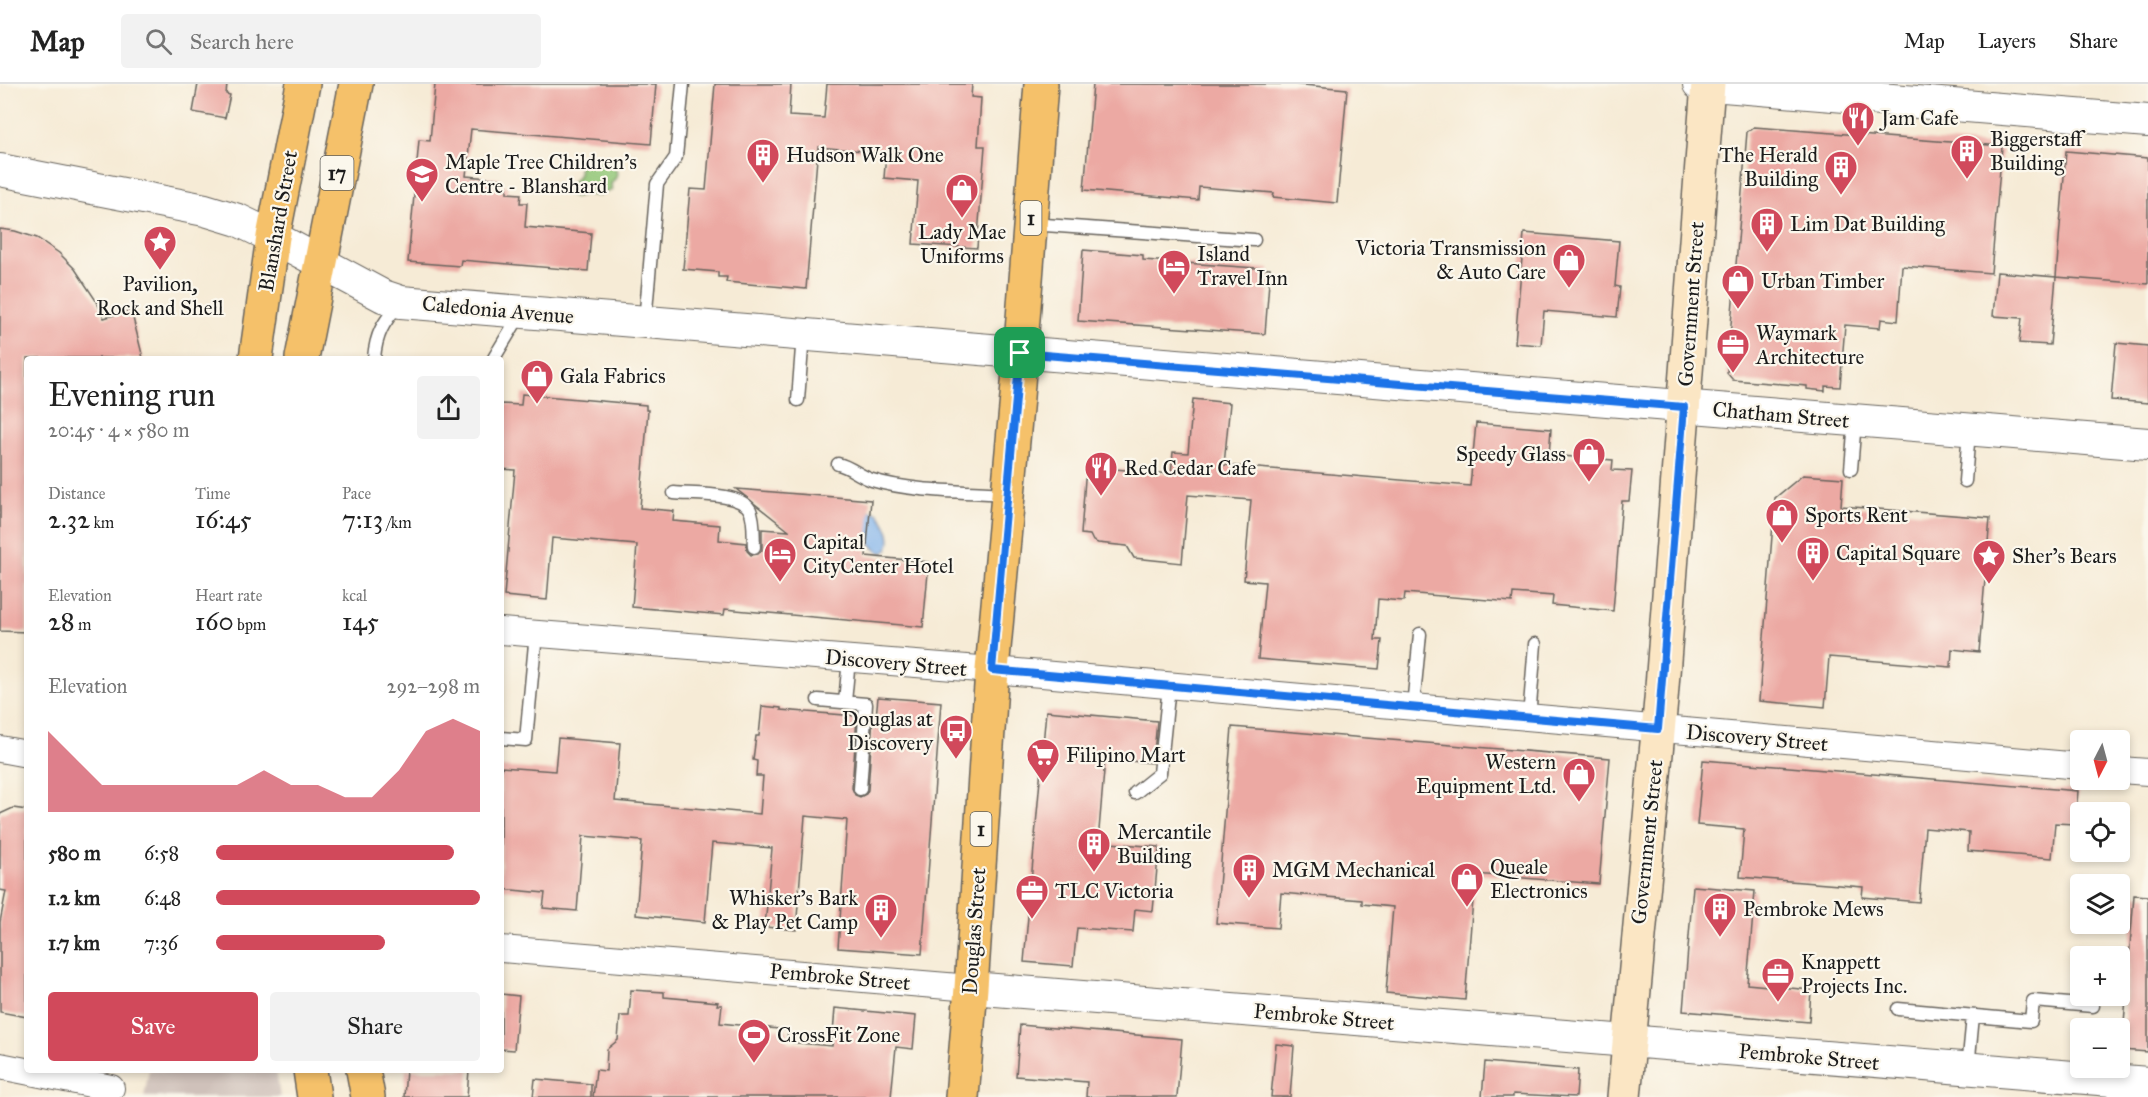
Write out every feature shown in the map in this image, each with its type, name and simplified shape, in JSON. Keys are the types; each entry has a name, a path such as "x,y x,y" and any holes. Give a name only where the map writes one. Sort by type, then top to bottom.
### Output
{"main road":[{"name":"Blanshard Street","path":"256,356 273,237 303,84"},
{"name":"17","path":"302,356 356,84"},
{"name":"Douglas Street","path":"962,1097 992,670 1041,84"},
{"name":"Government Street","path":"1624,1097 1658,729 1708,84"},
{"path":"310,1073 314,1097"},
{"path":"364,1073 368,1097"}],"street":[{"path":"1699,84 2148,121"},
{"name":"Caledonia Avenue","path":"0,170 206,210 238,220 383,296 401,302 1020,353"},
{"name":"Chatham Street","path":"1020,353 2148,444"},
{"name":"Discovery Street","path":"504,631 992,670 2070,765"},
{"path":"0,749 24,753"},
{"path":"2130,771 2148,772"},
{"name":"Pembroke Street","path":"504,949 1629,1043 2148,1083"},
{"path":"0,1066 24,1070"},
{"path":"41,1073 112,1085"}],"lane":[{"path":"645,322 657,184 676,157 683,84"},
{"path":"1030,224 1254,240"},
{"path":"374,356 376,340 385,320 401,302"},
{"path":"495,356 522,312"},
{"path":"798,400 803,335"},
{"path":"1851,469 1855,421"},
{"path":"1965,481 1969,430"},
{"path":"838,464 846,465 871,480 1008,494"},
{"path":"674,493 733,498 742,502 749,508 752,516 754,547"},
{"path":"504,738 526,740 536,633"},
{"path":"1413,707 1420,634"},
{"path":"1529,717 1535,644"},
{"path":"845,702 849,659"},
{"path":"1135,793 1160,773 1169,686"},
{"path":"818,700 866,704 860,789"},
{"path":"1898,1009 2031,1021 2033,1001 2070,1004"},
{"path":"1968,1069 1972,1016"}],"shaded area":[{"path":"148,1073 276,1073 280,1097 144,1097"}],"green space":[{"path":"580,160 615,162 617,176 611,184 612,190 598,196 586,194 575,197 565,193 579,174"}],"water":[{"path":"870,511 878,513 889,533 890,544 884,553 873,548 868,538 867,513"}],"building":[{"path":"198,84 227,84 226,94 230,95 225,118 193,112"},
{"path":"435,84 656,84 651,144 471,129 466,176 501,179 500,186 507,186 507,193 521,194 520,203 527,203 525,227 591,233 588,271 461,260 460,266 408,262 419,140 430,141"},
{"path":"715,84 791,84 789,116 824,118 827,84 972,84 971,97 981,98 978,146 985,146 977,248 913,244 918,181 884,178 886,153 818,147 806,289 726,282 727,277 718,277 718,272 683,269 690,189 706,190"},
{"path":"1093,84 1292,84 1347,89 1337,203 1273,197 1274,193 1199,187 1198,200 1084,190"},
{"path":"1754,127 2002,146 1991,273 1902,266 1898,321 1881,319 1880,328 1845,325 1840,387 1825,386 1825,391 1807,389 1807,386 1733,380 1727,373 1747,132"},
{"path":"2066,151 2148,158 2148,284 2056,277"},
{"path":"0,229 37,238 59,253 75,269 97,302 104,318 131,310 142,356 24,356 24,632 0,631"},
{"name":"Victoria Transmission & Auto Care","path":"1524,233 1619,241 1615,286 1620,287 1617,317 1544,311 1541,345 1515,343"},
{"name":"Island Travel Inn","path":"1083,250 1143,255 1143,260 1270,269 1265,334 1078,321"},
{"path":"1997,272 2056,277 2050,345 2019,343 2022,318 1993,316"},
{"path":"2116,343 2148,346 2148,403 2111,400"},
{"path":"522,394 646,405 646,410 648,410 640,508 674,511 673,521 720,525 719,540 746,543 747,551 751,555 758,554 762,550 762,529 789,531 736,489 871,500 866,556 929,562 923,627 725,609 724,615 632,607 637,545 552,538 547,600 504,596 515,470 504,469 504,404 521,405"},
{"path":"1193,399 1230,403 1224,465 1470,486 1476,423 1551,429 1549,455 1613,460 1612,470 1632,471 1629,501 1622,501 1613,611 1552,605 1553,596 1513,593 1512,602 1405,593 1404,601 1378,599 1375,640 1382,640 1379,669 1258,659 1265,582 1244,580 1251,500 1188,495 1182,563 1134,558 1127,546 1098,543 1093,541 1090,535 1081,534 1085,479 1103,481 1104,468 1171,474 1173,452 1188,453"},
{"path":"1803,475 1843,478 1841,506 1990,518 1979,652 1952,649 1951,667 1829,657 1825,707 1759,701 1775,498"},
{"path":"878,697 941,702 922,954 838,948 847,820 805,816 796,930 765,927 772,848 712,843 705,922 636,915 642,841 583,836 577,911 543,908 545,893 504,889 504,767 555,771 558,738 620,743 615,801 760,814 763,776 756,776 757,761 753,760 756,736 759,736 762,706 781,708 781,710 857,716 852,788 855,795 860,797 868,790 873,717 876,717"},
{"path":"1046,711 1157,721 1153,763 1105,759 1098,842 1159,847 1153,911 1135,909 1133,932 1077,928 1073,966 1024,962"},
{"path":"1232,727 1610,758 1599,884 1475,874 1465,1000 1386,993 1393,907 1362,904 1362,900 1281,893 1278,928 1216,923"},
{"path":"1703,760 2078,791 2077,802 2070,802 2070,824 2055,823 2052,858 1968,851 1969,832 1925,828 1919,902 1862,897 1863,887 1740,877 1744,829 1697,825"},
{"path":"13,808 24,810 24,1016 0,1012 0,922 6,891 0,890 0,814"},
{"name":"Pembroke Mews","path":"1693,886 1755,891 1747,984 1811,990 1809,1022 1683,1011"},
{"path":"2134,895 2148,896 2148,1052 2130,1051 2130,1018 2124,1018 2125,1006 2130,1006 2130,947"},
{"path":"631,990 664,992 664,997 718,1002 717,1005 722,1005 720,1023 788,1030 787,1042 832,1046 835,1008 916,1016 913,1049 896,1047 891,1097 593,1097 596,1070 606,1071 607,1049 618,1040 620,1016 629,1016"},
{"path":"504,994 519,996 514,1050 504,1049"},
{"path":"1020,1025 1182,1039 1177,1097 1086,1097 1087,1082 1016,1076"},
{"path":"1276,1044 1294,1046 1290,1097 1271,1097"},
{"path":"1485,1062 1578,1070 1576,1097 1513,1094 1513,1097 1482,1097"},
{"path":"406,1073 469,1073 467,1097 404,1097"},
{"path":"535,1079 591,1084 591,1097 533,1097"}],"place":[{"name":"Jam Cafe","path":"1858,147"},
{"name":"Biggerstaff Building","path":"1967,180"},
{"name":"Hudson Walk One","path":"763,184"},
{"name":"The Herald Building","path":"1841,196"},
{"name":"Maple Tree Children's Centre - Blanshard","path":"422,203"},
{"name":"Lady Mae Uniforms","path":"962,219"},
{"name":"Lim Dat Building","path":"1767,253"},
{"name":"Pavilion, Rock and Shell","path":"160,271"},
{"name":"Victoria Transmission & Auto Care","path":"1569,289"},
{"name":"Island Travel Inn","path":"1174,295"},
{"name":"Urban Timber","path":"1738,310"},
{"name":"Waymark Architecture","path":"1733,374"},
{"name":"Gala Fabrics","path":"537,405"},
{"name":"Speedy Glass","path":"1589,483"},
{"name":"Red Cedar Cafe","path":"1101,497"},
{"name":"Sports Rent","path":"1782,544"},
{"name":"Capital Square","path":"1813,582"},
{"name":"Capital CityCenter Hotel","path":"780,583"},
{"name":"Sher's Bears","path":"1989,585"},
{"name":"Douglas at Discovery","path":"956,760"},
{"name":"Filipino Mart","path":"1043,784"},
{"name":"Western Equipment Ltd.","path":"1579,803"},
{"name":"Mercantile Building","path":"1094,873"},
{"name":"MGM Mechanical","path":"1249,899"},
{"name":"Queale Electronics","path":"1467,908"},
{"name":"TLC Victoria","path":"1032,920"},
{"name":"Pembroke Mews","path":"1720,938"},
{"name":"Whisker's Bark & Play Pet Camp","path":"881,939"},
{"name":"Knappett Projects Inc.","path":"1778,1003"},
{"name":"CrossFit Zone","path":"754,1064"}],"route":[{"path":"1020,353 1684,407 1658,729 992,670 1020,353"}]}
